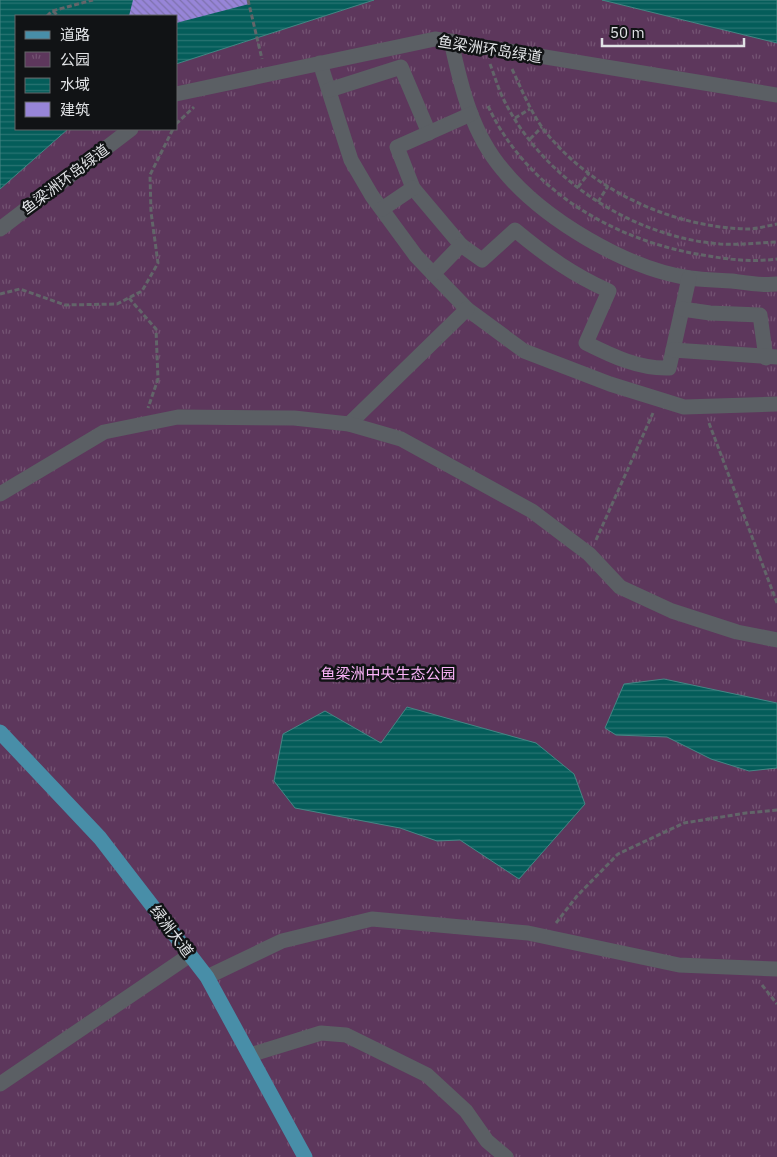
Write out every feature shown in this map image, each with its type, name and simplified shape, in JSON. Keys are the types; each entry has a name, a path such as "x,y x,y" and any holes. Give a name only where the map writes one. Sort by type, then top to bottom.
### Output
{"main road":[{"name":"绿洲大道","path":"0,732 100,838 207,977 305,1157"}],"street":[{"name":"鱼梁洲环岛绿道","path":"178,94 435,39 777,96"},
{"path":"451,41 463,93 477,130 502,170 528,197 576,232 630,261 689,278 777,284"},
{"path":"320,63 351,160 382,209 433,274 467,309 524,351 602,381 659,399 684,406 777,404"},
{"path":"329,90 401,67 430,133"},
{"path":"471,114 397,147 413,188 461,245 482,260 515,230 565,269 609,291 586,343 615,357 653,368 669,368 689,278"},
{"name":"鱼梁洲环岛绿道","path":"0,229 130,130"},
{"path":"382,209 413,188"},
{"path":"433,274 461,245"},
{"path":"349,424 467,309"},
{"path":"673,350 772,357 760,315 710,313 682,309"},
{"path":"602,381 615,357"},
{"path":"0,494 104,432 178,417 294,418 349,424 401,439 532,511 589,554 620,587 682,614 737,632 777,640"},
{"path":"207,977 282,941 372,919 528,933 679,965 777,969"},
{"path":"0,1084 190,955"},
{"path":"250,1055 321,1032 346,1035 427,1075 466,1111 487,1140 506,1157"}],"path":[{"path":"48,15 52,11 93,0"},
{"path":"248,0 266,74"},
{"path":"52,11 57,15"},
{"path":"483,47 502,96 530,139 558,172 598,202 640,224 685,238 719,244 777,242"},
{"path":"506,51 530,109 542,127 576,164 608,186 649,207 680,219 748,229 777,224"},
{"path":"486,101 506,140 525,164 547,185 585,213 632,237 659,246 728,259 777,259"},
{"path":"515,118 530,109"},
{"path":"530,139 542,127"},
{"path":"0,294 20,289 65,305 117,304 142,291 158,263 151,212 150,175 172,130"},
{"path":"578,187 589,173"},
{"path":"598,202 608,186"},
{"path":"129,298 156,329 158,378 141,425"},
{"path":"589,554 659,399"},
{"path":"703,406 777,603"},
{"path":"546,937 577,896 618,854 684,823 777,810"}],"green space":[{"name":"鱼梁洲中央生态公园","path":"374,0 602,0 777,43 777,1157 0,1157 0,189 67,130 178,130 178,63"}],"water":[{"path":"0,0 374,0 178,63 178,15 15,15 15,130 67,130 0,189"},
{"path":"602,0 777,0 777,43"},
{"path":"664,679 777,703 777,768 749,771 711,759 667,737 616,735 605,728 624,684"},
{"path":"407,707 536,743 574,774 585,804 519,879 460,840 437,841 400,828 295,808 274,781 283,734 325,711 381,743"}],"building":[{"path":"133,0 248,0 249,4 178,22 178,15 129,15"}]}
